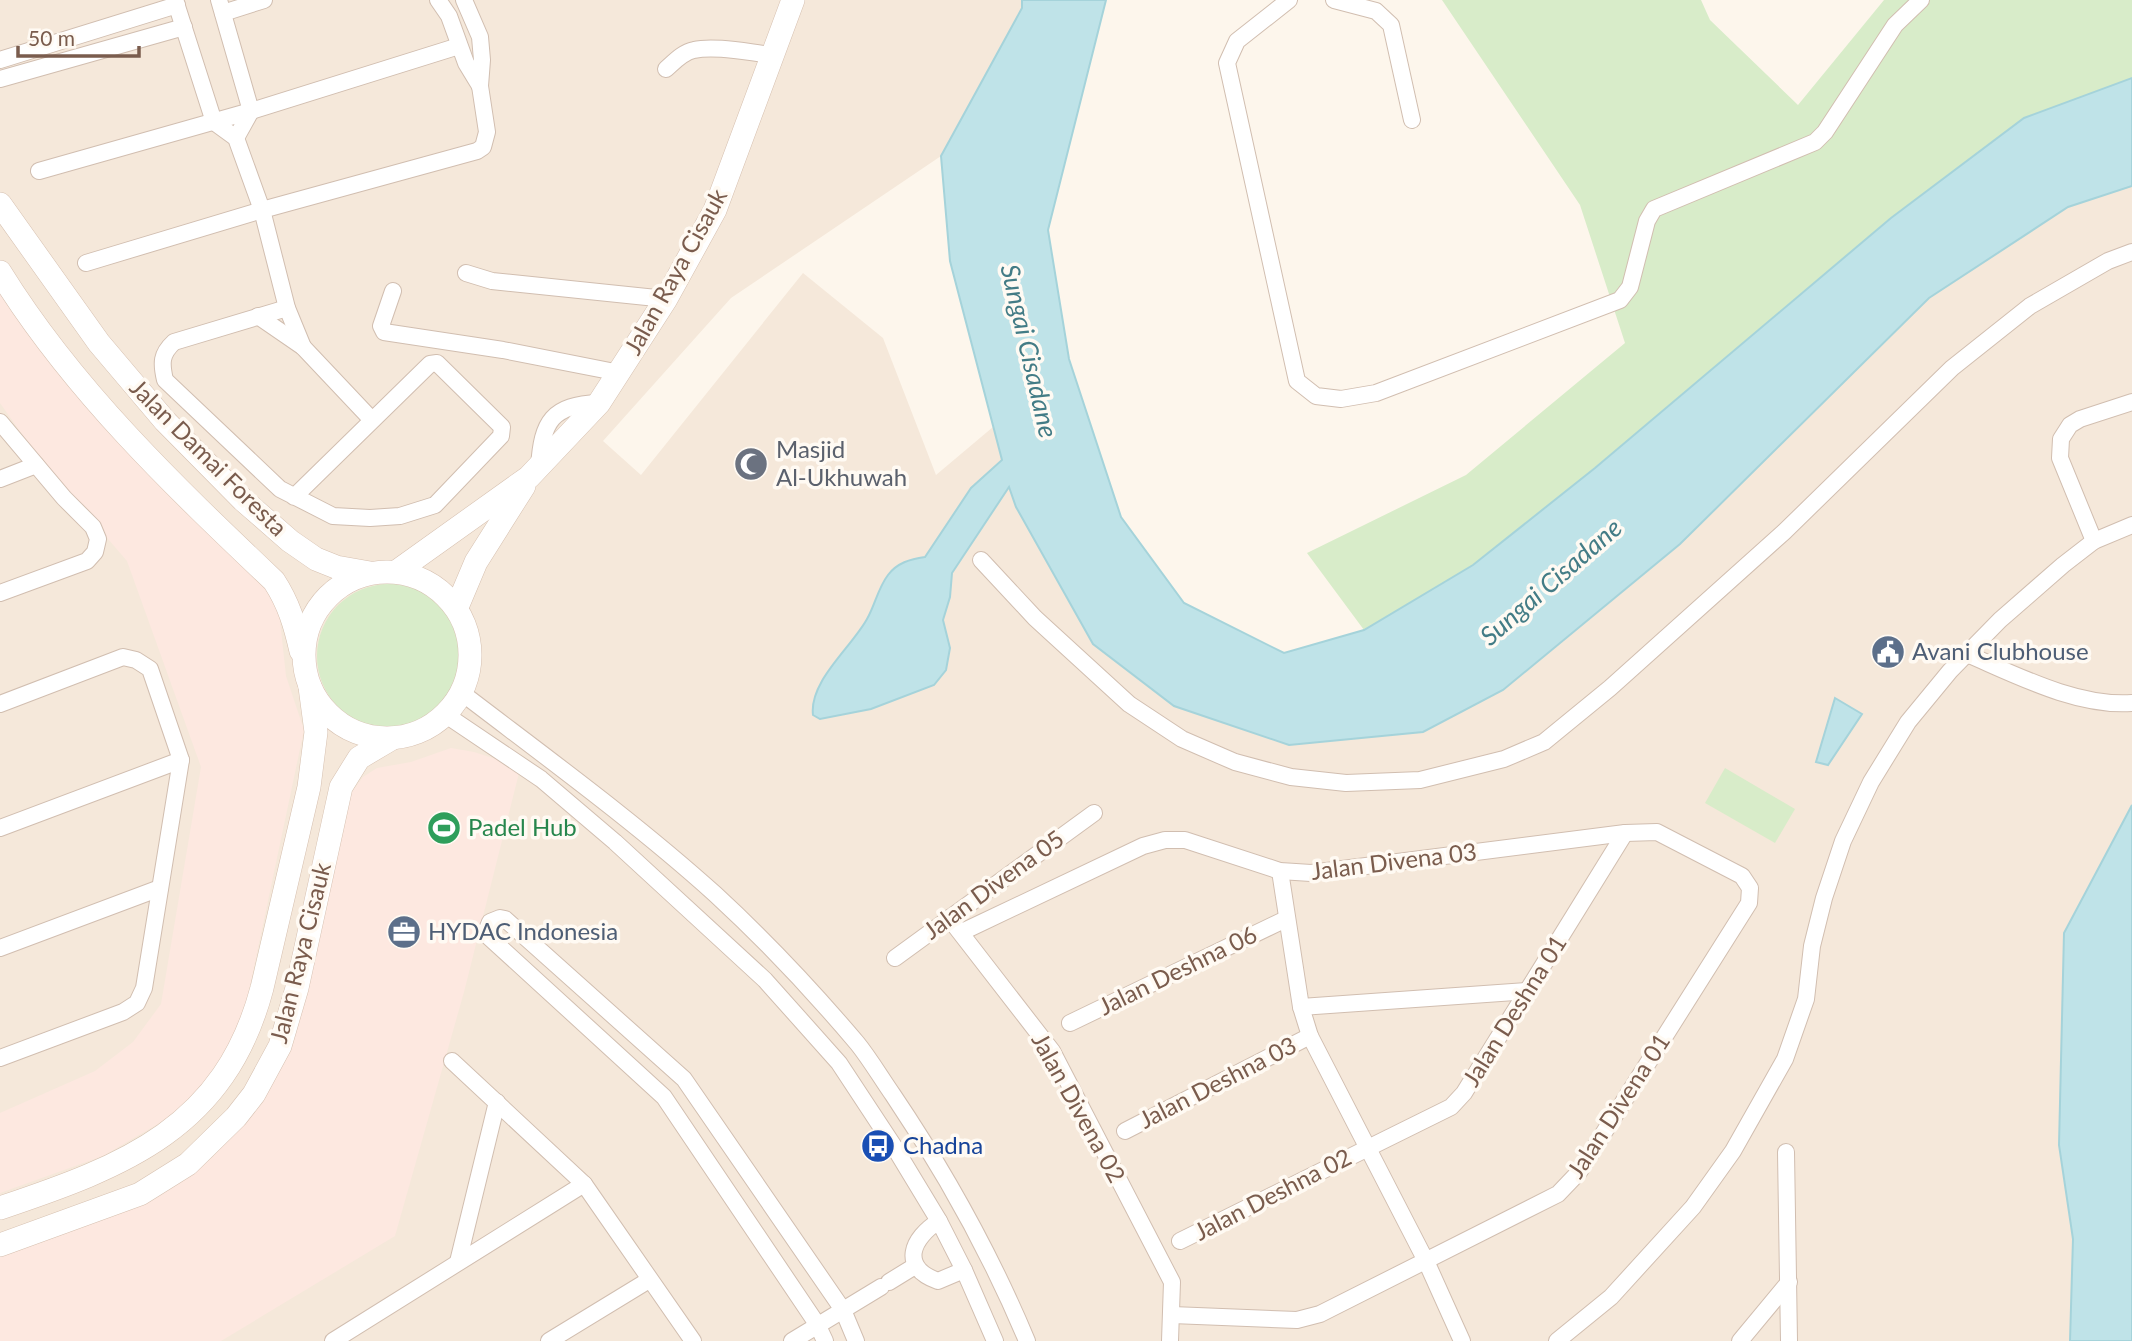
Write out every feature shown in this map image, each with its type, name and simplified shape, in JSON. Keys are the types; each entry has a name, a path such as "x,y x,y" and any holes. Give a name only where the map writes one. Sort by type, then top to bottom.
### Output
{"main road":[{"name":"Jalan Raya Cisauk","path":"396,572 534,472 599,403 620,373 666,299 715,210 793,0"},
{"name":"Jalan Damai Foresta","path":"0,204 99,343 174,431 243,500 290,541 316,559 332,566 370,573"},
{"name":"Jalan Damai Foresta","path":"0,272 60,358 122,432 274,581 293,614 303,661"},
{"name":"Jalan Raya Cisauk","path":"457,607 477,562 534,472"},
{"path":"396,572 430,583 457,607 469,634 471,664 463,693 446,715 421,732 391,738 358,733 329,715 310,687 303,661 305,637 314,615 328,596 348,582 370,573 396,572"},
{"name":"Jalan Raya Cisauk","path":"0,1208 104,1170 158,1140 216,1088 245,1041 262,988 306,802 316,732 310,687"},
{"name":"Jalan Raya Cisauk","path":"0,1245 140,1194 188,1164 211,1144 254,1094 280,1046 297,988 341,787 359,758 391,738"}],"street":[{"path":"236,138 251,111 221,6 264,0"},
{"path":"438,0 449,16 480,86"},
{"path":"86,263 484,147 487,132 480,86 480,37 464,0"},
{"path":"1290,0 1237,41 1227,63 1297,381 1316,396 1341,399 1376,393 1619,300 1630,287 1647,221 1654,209 1815,142 1825,132 1895,26 1921,0"},
{"path":"1334,0 1376,11 1391,25 1412,120"},
{"path":"0,60 176,2 214,122 236,138 261,210 287,307 303,347"},
{"path":"0,79 184,27"},
{"path":"38,172 251,111 460,46"},
{"path":"666,69 685,53 707,48 773,55"},
{"path":"981,560 1035,618 1129,704 1182,739 1235,762 1290,777 1346,783 1420,780 1504,759 1544,742 1611,688 1784,531 1952,368 2030,306 2108,261 2132,252"},
{"path":"466,273 492,281 666,299"},
{"path":"393,291 381,326 386,332 503,350 620,373"},
{"path":"287,307 174,342 164,351 161,364 165,380 280,489 294,498 333,516 370,518 401,516 435,505 501,436 502,427 437,363 430,364 294,498"},
{"path":"258,316 303,347 372,419"},
{"path":"2094,541 2060,458 2061,439 2070,425 2080,419 2132,402"},
{"path":"0,422 64,498 93,527 98,539 95,552 87,561 0,593"},
{"path":"0,479 36,465"},
{"path":"1557,1341 1611,1297 1693,1207 1732,1151 1785,1059 1806,999 1812,946 1843,841 1857,808 1908,722 1966,654 2011,611 2094,541 2132,525"},
{"path":"1966,654 2046,687 2094,700 2132,703"},
{"path":"0,704 123,657 136,660 150,669 181,760 144,988 137,1003 123,1012 0,1058"},
{"path":"463,693 605,802 714,893 783,961 859,1045 918,1131 967,1218 1027,1341"},
{"path":"446,715 541,779 615,842 765,980 839,1063 939,1221 995,1341"},
{"path":"0,828 181,760"},
{"name":"Jalan Divena 05","path":"895,958 1094,813"},
{"name":"Jalan Divena 03","path":"962,932 1143,846 1165,840 1185,840 1280,871 1311,873 1625,833 1657,832 1742,876 1749,888"},
{"name":"Jalan Deshna 01","path":"1366,1148 1451,1107 1464,1093 1625,833"},
{"path":"1280,871 1301,1007 1310,1036 1426,1261 1462,1341"},
{"path":"0,948 160,888"},
{"name":"Jalan Divena 01","path":"1426,1261 1558,1194 1579,1172 1749,903 1749,888"},
{"name":"Jalan Divena 02","path":"950,918 1052,1051 1172,1282 1170,1341"},
{"path":"825,1341 817,1324 664,1097 489,937 486,932 490,922 505,919 684,1079 843,1310 856,1341"},
{"name":"Jalan Deshna 06","path":"1070,1023 1286,919"},
{"path":"765,980 783,961"},
{"path":"1301,1007 1528,991"},
{"name":"Jalan Deshna 03","path":"1125,1130 1310,1036"},
{"path":"452,1061 583,1184 693,1341"},
{"path":"664,1097 684,1079"},
{"path":"458,1262 497,1102"},
{"name":"Jalan Deshna 02","path":"1180,1241 1366,1148"},
{"path":"1786,1152 1789,1341"},
{"path":"333,1341 350,1337 458,1262 583,1184"},
{"path":"939,1221 925,1230 916,1242 913,1253 915,1266 924,1275 938,1281 964,1270"},
{"path":"1172,1315 1297,1320 1320,1314 1426,1261"},
{"path":"792,1341 915,1266"},
{"path":"549,1341 649,1280"},
{"path":"1740,1341 1789,1282"}],"shaded area":[{"path":"0,0 1022,0 1022,8 941,156 731,298 603,441 641,475 803,273 883,338 936,475 993,427 1009,487 1174,706 1680,544 1929,298 2068,207 2132,186 2132,805 2064,933 2059,1145 2073,1239 2070,1341 0,1341"},
{"path":"0,275 277,593 286,676 304,730 245,1010 218,1069 170,1117 103,1156 0,1193 0,1113 95,1071 133,1042 161,1004 201,767 127,561 41,461 0,403"},
{"path":"451,748 508,763 519,773 464,992 395,1236 221,1341 0,1341 0,1257 133,1205 191,1174 213,1157 243,1121 275,1068 349,796 363,777 377,768 411,762"}],"green space":[{"path":"1442,0 1701,0 1710,20 1798,105 1884,0 2132,0 2132,78 2024,118 1891,218 1595,468 1473,565 1364,630 1307,553 1466,475 1625,343 1580,205"},
{"path":"389,584 417,589 440,605 456,628 461,656 456,684 440,707 417,723 389,728 361,723 338,707 322,684 317,656 322,628 338,605 361,589"},
{"path":"1725,768 1795,809 1775,843 1705,803"}],"water":[{"name":"Sungai Cisadane","path":"1022,0 1106,0 1048,230 1069,359 1121,517 1184,603 1284,653 1364,630 1473,565 1595,468 1891,218 2024,118 2132,78 2132,186 2068,207 1929,298 1680,544 1503,690 1423,732 1289,745 1174,706 1093,644 1016,507 1009,487 952,573 950,597 943,620 950,648 946,670 934,685 871,709 820,719 813,715 814,702 824,677 867,619 888,575 904,562 925,557 971,488 1002,460 950,261 941,156 1022,8"},
{"path":"1835,698 1862,714 1828,765 1816,762"},
{"path":"2132,805 2132,1341 2070,1341 2073,1239 2059,1145 2064,933"}],"place":[{"name":"Masjid Al-Ukhuwah","path":"751,464"},
{"name":"Avani Clubhouse","path":"1888,652"},
{"name":"Padel Hub","path":"444,828"},
{"name":"HYDAC Indonesia","path":"404,932"},
{"name":"Chadna","path":"878,1146"}]}
